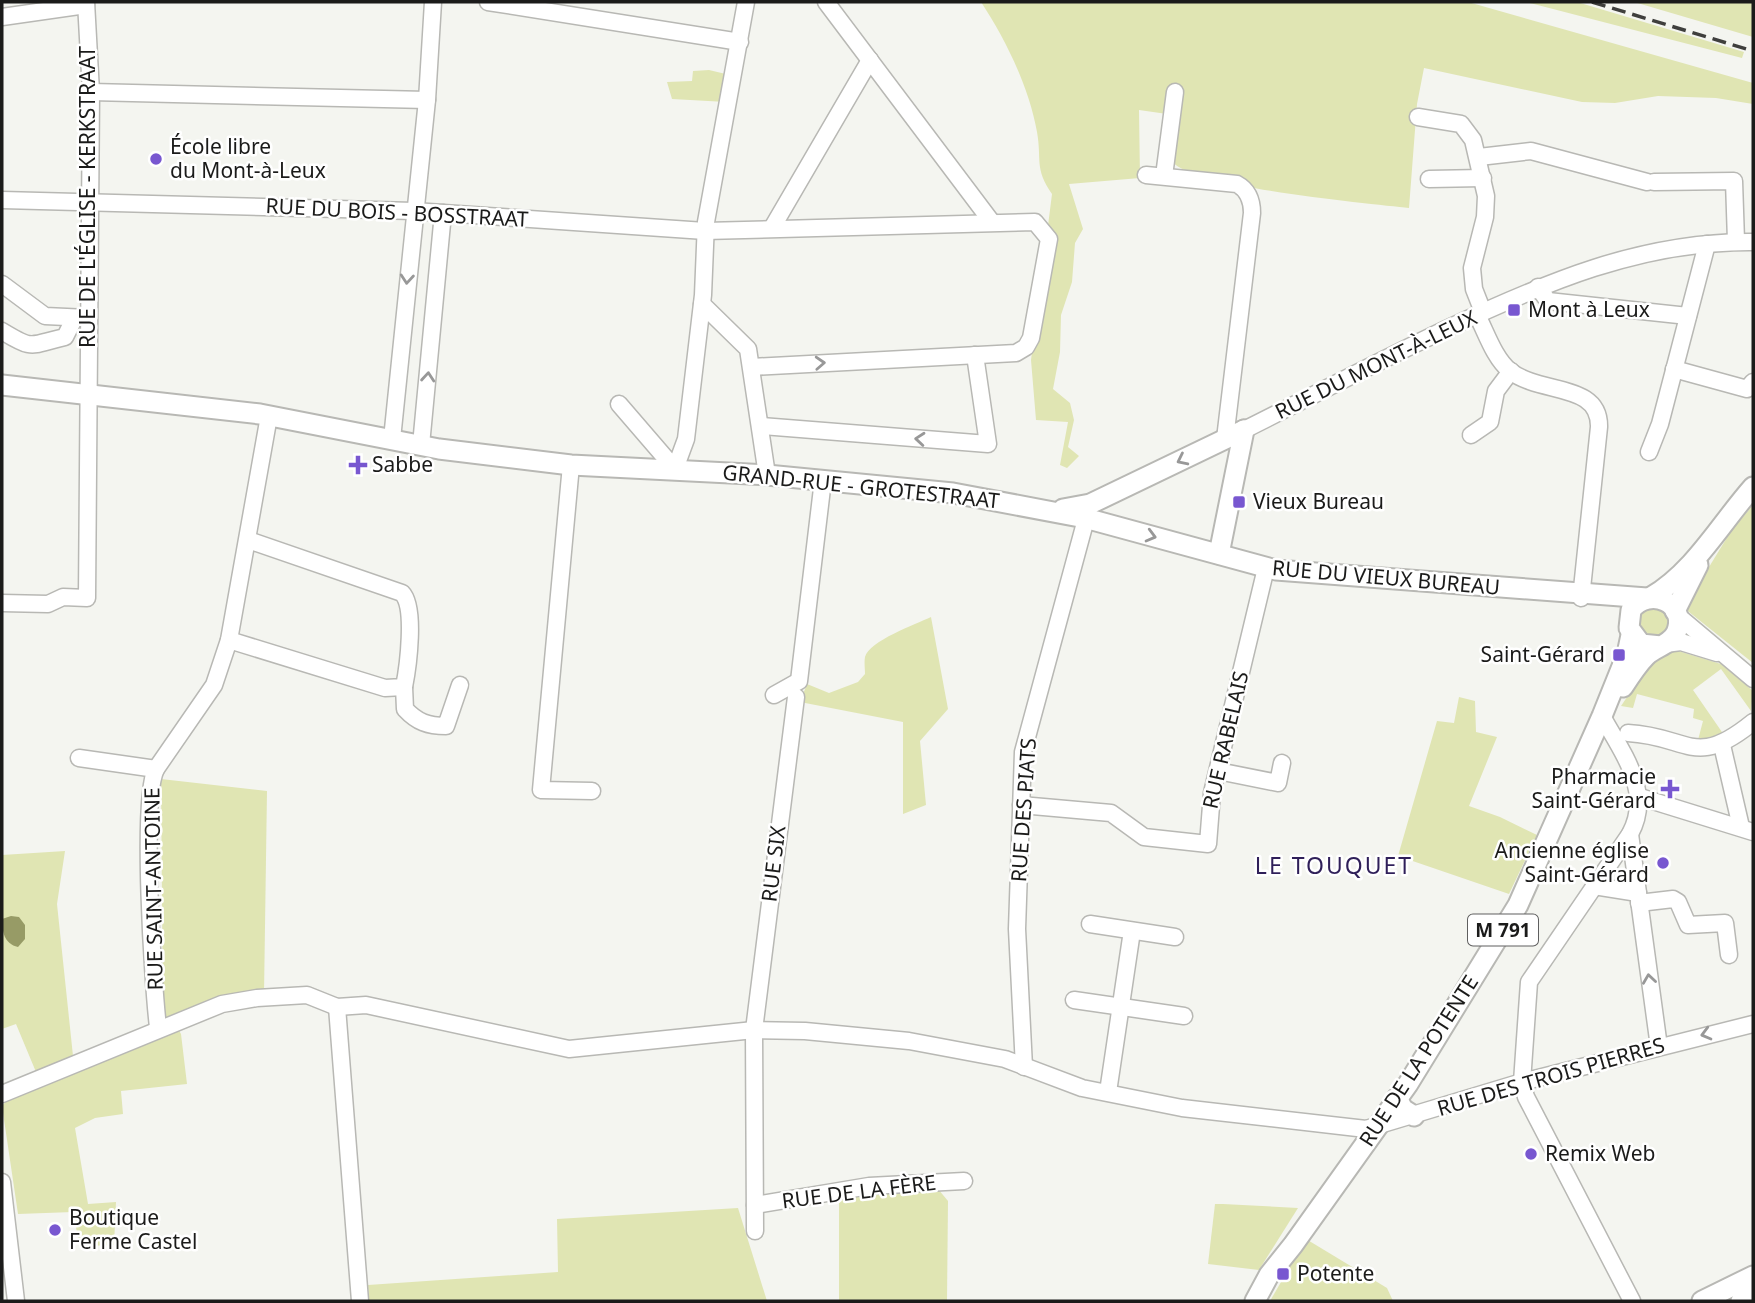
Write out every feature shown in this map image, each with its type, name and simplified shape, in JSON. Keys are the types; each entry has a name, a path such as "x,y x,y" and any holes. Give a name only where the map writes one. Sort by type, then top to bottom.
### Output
{"main road":[{"name":"GRAND-RUE - GROTESTRAAT","path":"2,385 269,416 421,445 571,465 767,475 941,491 1046,509"},
{"name":"RUE DU MONT-À-LEUX","path":"1088,511 1244,430"},
{"path":"1219,554 1244,430"},
{"path":"1709,542 1676,613 1675,633 1663,645 1643,645 1630,629 1633,607 1672,582 1709,542 1753,487"},
{"name":"RUE DU VIEUX BUREAU","path":"1046,509 1088,511 1266,568 1576,595 1649,597"},
{"name":"RUE DU VIEUX BUREAU","path":"1576,595 1622,613 1630,629"},
{"path":"1649,597 1664,600 1676,613"},
{"name":"RUE DE LA POTENTE","path":"1255,1301 1269,1275 1397,1098 1518,905 1628,654 1630,629"},
{"name":"RUE DE LA POTENTE","path":"1602,716 1640,664 1663,645"},
{"path":"1397,1098 1403,1109 1415,1116"},
{"name":"RUE DE LA POTENTE","path":"1265,1301 1293,1245"},
{"path":"1702,1301 1753,1276"},
{"path":"1741,1301 1753,1295"}],"street":[{"path":"393,439 433,2"},
{"path":"488,2 740,42"},
{"path":"675,470 686,439 702,304 705,231 746,2"},
{"path":"826,2 991,221"},
{"path":"2,18 86,3"},
{"name":"RUE DE L'ÉGLISE - KERKSTRAAT","path":"2,603 48,604 63,597 87,598 89,393 81,319 89,203 91,92 86,3"},
{"path":"772,229 870,60"},
{"path":"91,92 426,100"},
{"path":"1164,176 1175,92"},
{"path":"1418,117 1453,121 1465,127 1479,157 1487,208 1472,268 1474,289 1480,313 1500,360 1511,372 1545,387 1587,397 1597,408 1599,427 1576,595"},
{"path":"1479,157 1531,150 1651,182 1734,181 1736,242"},
{"path":"1146,175 1237,184 1245,190 1251,201 1252,213 1225,439"},
{"path":"1429,178 1483,178"},
{"name":"RUE DU BOIS - BOSSTRAAT","path":"2,200 414,211 705,231 991,221 1035,222 1049,239 1031,338 1026,347 1016,353 975,355"},
{"path":"421,445 443,213"},
{"name":"RUE DU MONT-À-LEUX","path":"1244,430 1538,287 1623,257 1666,248 1753,242"},
{"path":"1649,452 1658,432 1707,244"},
{"path":"2,284 45,316 81,319"},
{"path":"1538,287 1548,301 1688,316"},
{"path":"702,304 748,349 767,475"},
{"path":"36,343 54,318"},
{"path":"2,331 27,346 36,343 40,345 65,337 81,319"},
{"path":"752,367 975,355 988,444 761,426"},
{"path":"1674,369 1747,389 1753,383"},
{"path":"1471,435 1490,422 1496,391 1511,372"},
{"path":"619,404 675,470"},
{"name":"RUE SAINT-ANTOINE","path":"158,1027 150,840 151,783 156,769 214,685 229,640 269,416"},
{"path":"571,465 541,790 592,791"},
{"path":"774,695 799,681 822,480"},
{"name":"RUE DES PIATS","path":"1024,1067 1017,929 1026,740 1088,511"},
{"path":"248,540 402,593 408,598 410,612 404,687 405,709 423,724 446,726 460,685"},
{"name":"RUE RABELAIS","path":"1021,805 1111,813 1125,820 1144,838 1208,844 1209,818 1218,771 1266,568"},
{"path":"1676,613 1753,679"},
{"path":"229,640 385,688 404,687"},
{"path":"1663,645 1693,645 1728,659"},
{"name":"RUE SIX","path":"754,1030 796,697"},
{"path":"1602,716 1634,776 1640,797 1640,812 1630,834 1529,982 1522,1082 1526,1097 1633,1301"},
{"path":"1628,733 1699,748 1722,745 1753,722"},
{"path":"1722,745 1747,830"},
{"path":"79,758 156,769"},
{"path":"1218,771 1278,783 1282,763"},
{"path":"1640,797 1747,830"},
{"path":"1630,834 1658,1047"},
{"path":"1594,886 1639,898 1673,899 1678,902 1688,925 1725,923 1729,955"},
{"path":"1090,924 1175,937"},
{"path":"1108,1092 1132,931"},
{"name":"RUE DES TROIS PIERRES","path":"2,1094 158,1027 222,1004 257,998 307,995 337,1007 366,1005 569,1049 754,1030 805,1031 909,1041 999,1057 1082,1088 1236,1115 1376,1128 1522,1082 1753,1024"},
{"path":"1074,1000 1184,1016"},
{"path":"337,1007 360,1301"},
{"name":"RUE DE LA FÈRE","path":"754,1030 755,1231"},
{"name":"RUE DE LA FÈRE","path":"755,1205 869,1186 964,1181"},
{"path":"2,1182 7,1268 16,1301"}],"shaded area":[{"path":"981,2 1468,2 1753,83 1753,104 1716,98 1658,96 1615,103 1582,102 1424,68 1417,104 1409,208 1284,193 1212,179 1187,171 1170,157 1167,114 1139,110 1140,178 1069,184 1083,229 1075,243 1072,282 1061,315 1060,352 1053,389 1070,403 1074,420 1068,447 1079,456 1067,468 1060,465 1068,422 1036,420 1031,360 1052,194 1041,170 1037,132 1022,81 1008,48"},
{"path":"1526,2 1577,2 1744,52 1742,58"},
{"path":"1634,2 1753,2 1753,37"},
{"path":"709,70 730,75 726,102 672,99 667,82 692,81 693,71"},
{"path":"1753,505 1753,663 1684,608 1731,531"},
{"path":"1648,605 1667,611 1671,624 1662,638 1649,640 1635,619"},
{"path":"931,617 948,709 920,741 926,805 903,814 903,722 800,702 807,684 829,693 858,682 865,674 865,657 868,651 894,634"},
{"path":"1675,650 1721,664 1753,691 1751,711 1721,669 1693,690 1724,735 1717,739 1698,740 1703,721 1693,718 1694,709 1637,694 1633,708 1621,706 1652,660"},
{"path":"1459,697 1475,701 1476,732 1497,737 1469,806 1537,835 1509,894 1398,856 1437,721 1454,723"},
{"path":"161,779 267,791 264,994 163,1022"},
{"path":"65,851 57,904 73,1056 36,1072 16,1024 2,1029 2,855"},
{"path":"19,917 25,925 25,939 18,947 7,940 3,932 2,919"},
{"path":"177,1027 181,1034 187,1084 121,1091 123,1114 95,1118 75,1128 88,1204 116,1202 114,1245 87,1246 79,1243 73,1212 18,1214 2,1106 8,1099"},
{"path":"898,1189 938,1189 948,1201 947,1301 839,1301 839,1199"},
{"path":"1215,1204 1298,1208 1259,1270 1208,1264"},
{"path":"738,1208 767,1301 369,1301 368,1285 558,1272 557,1219"},
{"path":"1306,1239 1387,1288 1393,1301 1270,1301"}],"railway":[{"path":"1592,2 1753,51"}],"place":[{"name":"École libre du Mont-à-Leux","path":"156,159"},
{"name":"Mont à Leux","path":"1514,310"},
{"name":"Sabbe","path":"358,465"},
{"name":"Vieux Bureau","path":"1239,502"},
{"name":"Saint-Gérard","path":"1619,655"},
{"name":"Pharmacie Saint-Gérard","path":"1670,789"},
{"name":"Ancienne église Saint-Gérard","path":"1663,863"},
{"name":"Remix Web","path":"1531,1154"},
{"name":"Boutique Ferme Castel","path":"55,1230"},
{"name":"Potente","path":"1283,1274"}],"district":[{"name":"LE TOUQUET","path":"1334,866"}]}
